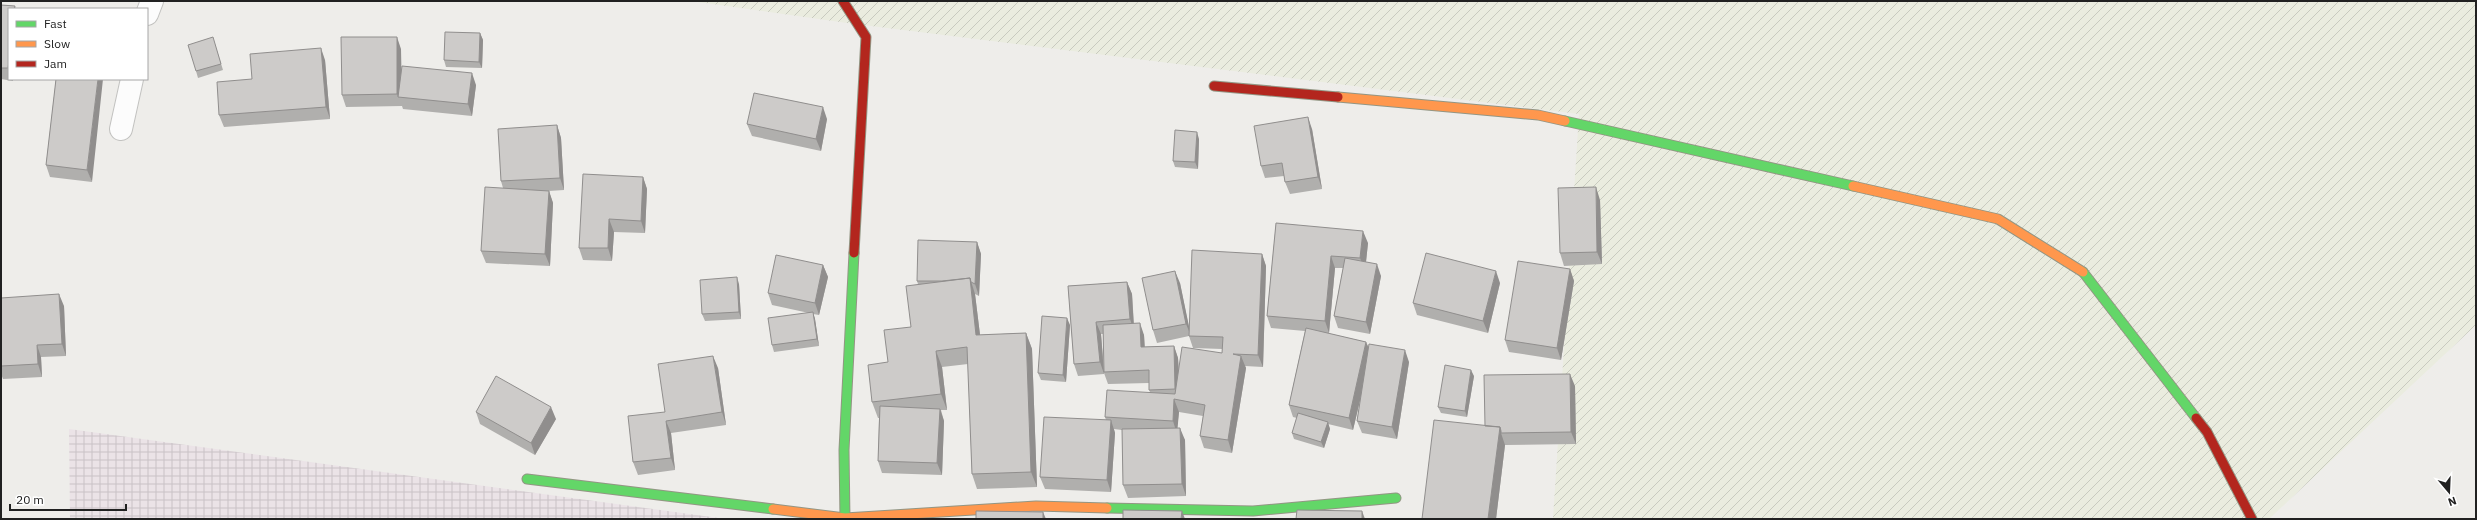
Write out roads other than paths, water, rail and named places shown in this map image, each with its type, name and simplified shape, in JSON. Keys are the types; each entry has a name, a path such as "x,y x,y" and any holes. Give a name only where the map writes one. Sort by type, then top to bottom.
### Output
{"street":[{"path":"148,11 152,1"},
{"path":"843,1 866,37 844,450 845,518"},
{"path":"121,129 132,80"},
{"path":"1214,86 1538,114 1998,219 2085,273 2207,432 2252,519"},
{"path":"527,479 845,518 1036,506 1253,511 1396,498"}]}
